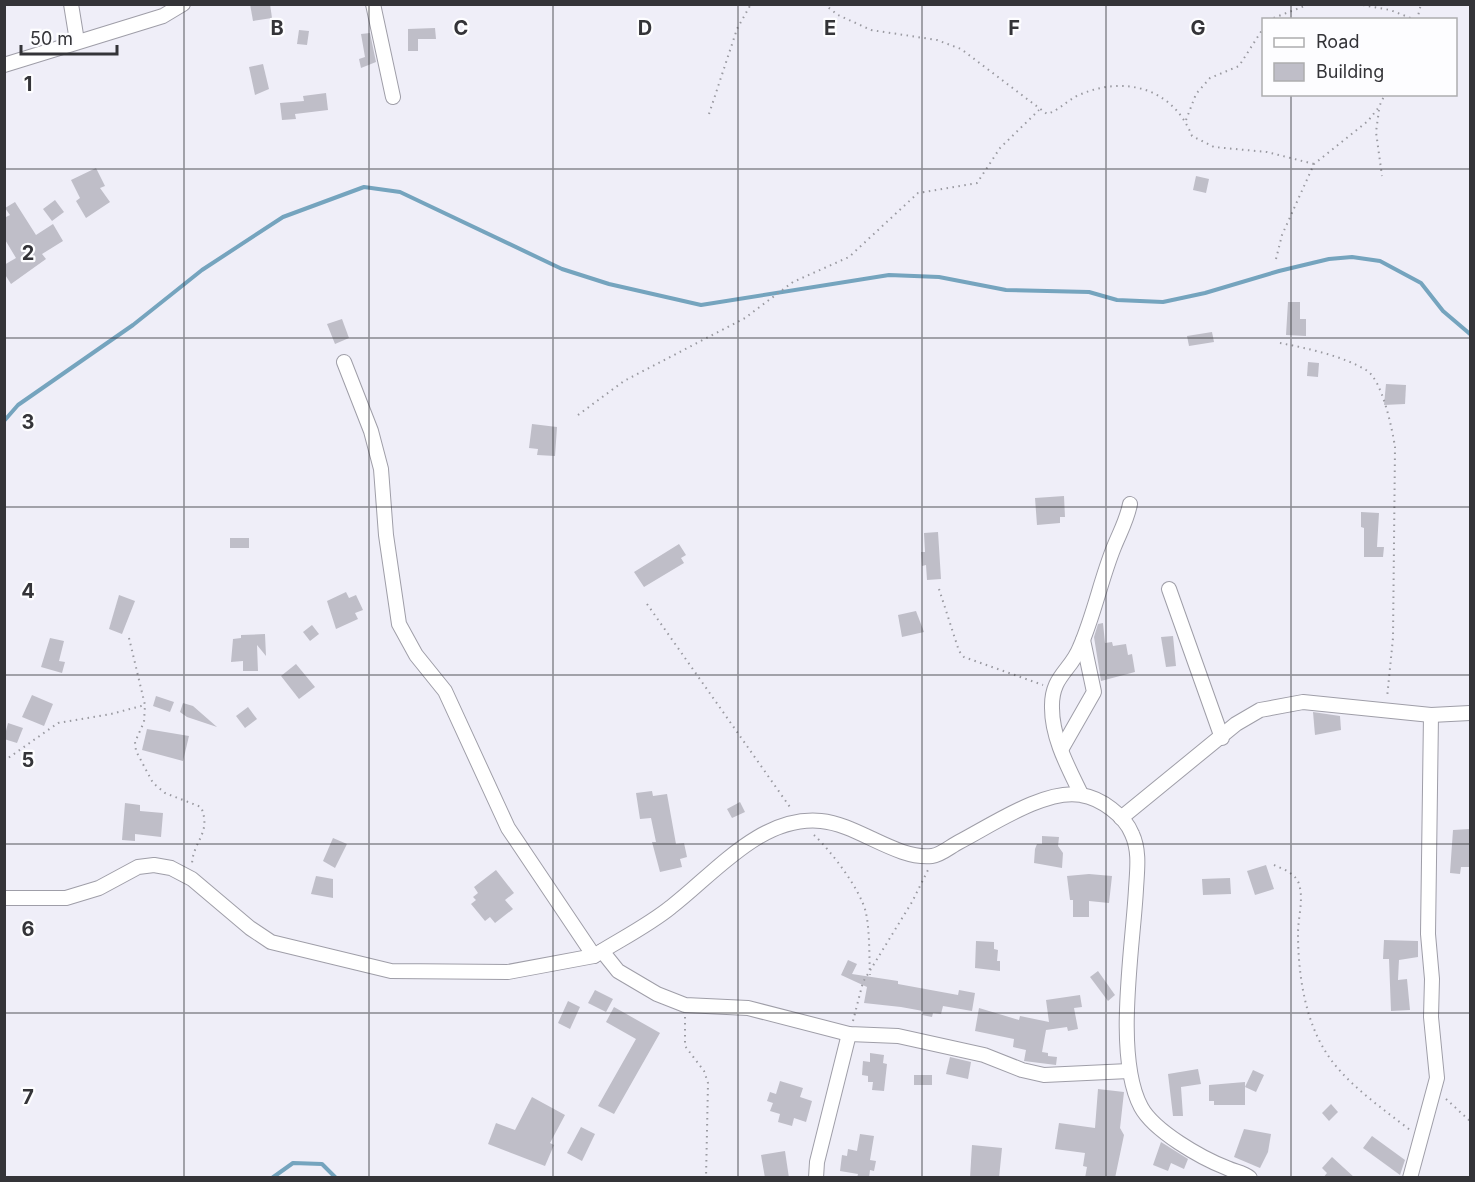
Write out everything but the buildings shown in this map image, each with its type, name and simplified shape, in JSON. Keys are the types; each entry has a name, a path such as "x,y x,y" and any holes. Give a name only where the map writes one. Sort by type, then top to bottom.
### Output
{"street":[{"path":"71,4 77,41"},
{"path":"4,65 163,16 183,4"},
{"path":"373,4 393,97"},
{"path":"344,362 371,431 381,469 386,535 399,624 416,656 445,691 508,828 598,953 618,971 657,994 685,1005 748,1008 849,1034 898,1036 984,1055 1022,1070 1044,1075 1129,1071"},
{"path":"1081,794 1053,728 1054,690 1061,673 1080,649 1114,546 1127,519 1130,504"},
{"path":"1169,589 1222,738"},
{"path":"1062,748 1094,692 1083,639"},
{"path":"1121,818 1175,772 1222,738 1236,724 1260,710 1285,705 1331,703 1431,715 1470,713"},
{"path":"1410,1178 1437,1078 1431,1017 1432,979 1428,934 1431,715"},
{"path":"4,898 66,898 99,888 138,867 154,865 171,868 192,879 250,928 271,942 391,971 508,972 598,953 669,909 741,849 773,828 799,820 838,824 914,855 934,856 1017,810 1058,796 1081,794 1104,804 1121,818 1132,833 1137,852 1134,920 1127,975 1129,1071 1139,1103 1156,1126 1187,1147 1250,1178"},
{"path":"816,1178 817,1162 849,1034"}],"path":[{"path":"709,114 737,29 751,4"},
{"path":"824,4 838,15 871,30 937,40 961,49 1047,114 1058,111 1078,95 1104,88 1141,87 1158,93 1186,120 1192,136 1214,147 1267,153 1314,164"},
{"path":"1274,18 1310,4"},
{"path":"1357,4 1390,10 1411,18"},
{"path":"1186,120 1196,94 1210,78 1239,66 1262,29"},
{"path":"1382,176 1376,132 1379,108 1384,96"},
{"path":"1276,259 1282,235 1314,164 1368,121 1379,108"},
{"path":"578,415 624,381 745,318 793,282 849,257 918,193 977,183 1000,148 1039,110"},
{"path":"1280,343 1311,349 1367,370 1380,387 1385,409 1392,425 1395,447 1393,638 1386,710"},
{"path":"939,589 958,651 964,657 1054,690"},
{"path":"647,604 799,820 825,845 863,903 867,915 870,975"},
{"path":"129,638 145,705 144,722 135,742 136,751 153,783 165,793 201,807 205,816 206,828 192,860 192,879"},
{"path":"4,761 58,723 111,714 145,705"},
{"path":"849,1034 863,982 870,975 922,885 934,856"},
{"path":"1274,865 1294,875 1300,887 1298,935 1303,986 1312,1023 1324,1050 1361,1091 1420,1139"},
{"path":"685,1005 685,1046 704,1071 708,1083 706,1178"},
{"path":"1435,1089 1470,1121"}],"waterway":[{"path":"4,421 18,405 133,325 202,270 283,217 364,187 400,192 562,269 609,284 701,305 889,275 939,277 1006,290 1089,292 1117,300 1163,302 1205,293 1329,259 1352,257 1380,261 1421,283 1443,311 1470,334"},
{"path":"272,1178 293,1163 322,1164 336,1178"}]}
